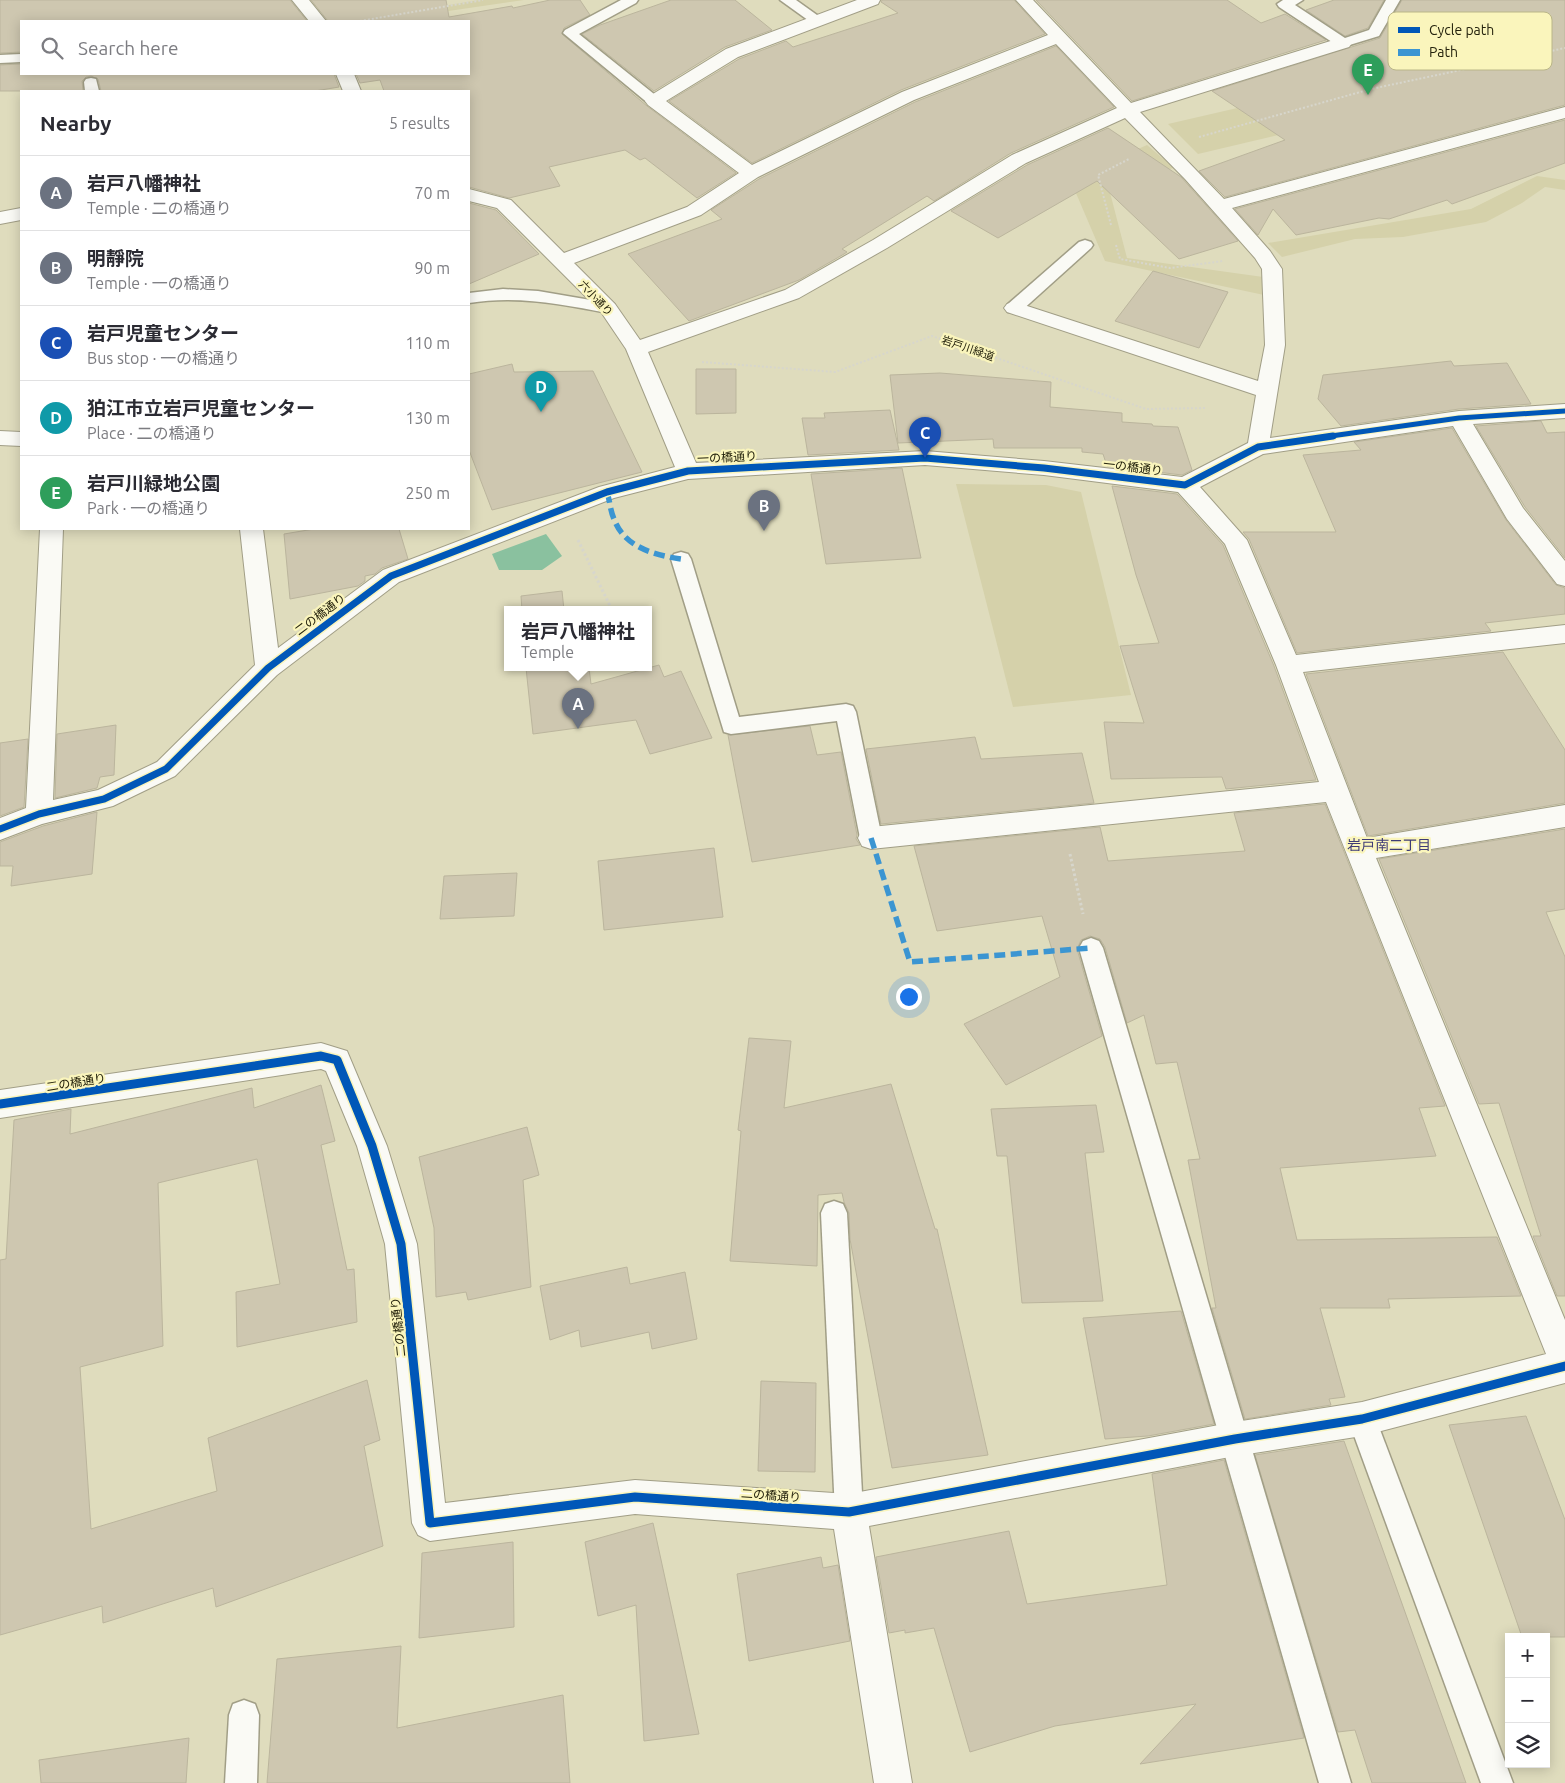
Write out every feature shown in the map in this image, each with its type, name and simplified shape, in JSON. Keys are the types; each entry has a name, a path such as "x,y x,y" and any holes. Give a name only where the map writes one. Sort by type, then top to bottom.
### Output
{"street":[{"path":"300,0 317,20"},
{"path":"751,172 654,101 732,53 872,0"},
{"path":"1024,0 1163,147 1192,175 1263,255 1272,269 1275,345 1258,447"},
{"path":"560,261 694,211 751,172 908,96 1059,37"},
{"path":"637,353 792,294 880,244 1019,159 1128,110 1343,44"},
{"path":"344,75 352,90"},
{"path":"1219,206 1565,112"},
{"name":"六小通り","path":"470,195 504,204 608,308 637,353 688,471"},
{"path":"0,218 20,214"},
{"path":"1014,308 1266,399"},
{"path":"1565,411 1459,418 1258,447 1185,485 1235,540 1288,665 1335,791 1565,1361"},
{"path":"1459,418 1515,512 1565,578"},
{"path":"0,438 20,439"},
{"name":"一の橋通り","path":"688,471 925,458 1044,468 1185,485"},
{"name":"二の橋通り","path":"0,829 39,814 104,799 166,769 268,668 391,576 607,492 688,471"},
{"path":"39,814 51,530"},
{"path":"251,530 268,668"},
{"path":"1288,665 1565,634"},
{"path":"871,838 1062,817 1335,791"},
{"path":"1359,850 1565,816"},
{"name":"二の橋通り","path":"0,1104 321,1056 337,1060 372,1146 401,1244 430,1523 636,1497 849,1512"},
{"path":"893,1783 849,1512 1235,1439 1362,1418 1565,1366"}],"lane":[{"path":"631,0 570,33 654,101"},
{"path":"787,0 817,20"},
{"path":"1296,0 1284,4 1343,44 1374,33 1393,0"},
{"path":"0,59 20,58"},
{"path":"1014,308 1085,245"},
{"path":"470,298 514,294 608,308"},
{"path":"681,559 731,726 846,712 871,838"},
{"path":"1091,948 1335,1783"},
{"path":"834,1213 849,1512"},
{"path":"1362,1418 1497,1783"},
{"path":"242,1783 244,1715"}],"path":[{"path":"366,20 483,0"},
{"path":"1552,51 1565,48"},
{"path":"1112,231 1098,175 1124,161 1163,147 1371,89 1461,70"},
{"path":"1115,240 1120,259 1170,268 1263,255"},
{"path":"563,508 610,606"},
{"path":"1062,817 1091,948"}],"shaded area":[{"path":"479,0 524,0 387,20 358,20"},
{"path":"1565,32 1565,67 1198,154 1168,124 1401,70 1552,70 1552,35"},
{"path":"1147,145 1174,168 1107,181 1127,258 1263,277 1264,295 1105,261 1070,179"},
{"path":"1537,176 1565,180 1565,190 1545,187 1522,203 1486,222 1403,237 1355,239 1282,257 1268,243 1471,209"},
{"path":"956,484 1046,485 1081,492 1131,695 1013,707"},
{"path":"546,534 562,556 542,570 499,570 492,554"}],"building":[{"path":"0,0 290,0 306,20 20,20 20,52 0,53"},
{"path":"311,0 446,0 449,17 512,6 513,8 550,0 580,0 590,15 564,28 562,34 647,106 736,173 697,198 645,158 640,160 625,150 549,167 560,186 509,198 470,187 470,90 384,90 380,80 360,83 356,75 470,75 470,20 327,20"},
{"path":"671,0 735,0 772,30 725,47 654,91 582,34 600,25"},
{"path":"882,0 1014,0 1045,34 901,90 752,163 669,101 739,59 786,41 793,47 898,13 881,2"},
{"path":"1036,0 1227,0 1261,23 1285,14 1326,40 1132,101"},
{"path":"1334,0 1384,0 1368,28 1345,36 1306,10"},
{"path":"1402,0 1565,0 1565,105 1225,197 1199,171 1285,140 1212,91 1380,38 1388,24 1388,70 1552,70 1552,12 1395,12"},
{"path":"1056,46 1114,107 1011,153 934,201 927,196 842,249 847,252 844,254 799,280 689,321 628,254 722,219 711,210 759,179 915,102"},
{"path":"20,64 20,75 334,75 339,87 321,90 101,90 98,79 91,76 86,77 82,81 83,90 0,91 0,65"},
{"path":"1565,120 1565,163 1452,204 1447,200 1389,219 1379,218 1296,235 1273,209 1258,235 1235,209"},
{"path":"1108,128 1181,177 1238,241 1179,259 1097,181 998,238 951,211 1027,165"},
{"path":"470,203 496,210 539,254 470,284"},
{"path":"1153,271 1228,292 1199,348 1115,321"},
{"path":"1451,361 1454,366 1507,363 1531,404 1459,409 1341,426 1318,399 1323,375"},
{"path":"512,364 514,372 593,371 642,472 492,510 470,453 470,374"},
{"path":"696,369 736,369 736,413 696,414"},
{"path":"940,373 1051,382 1050,407 1122,413 1122,422 1178,427 1192,470 1182,475 1107,466 1103,454 1082,452 1082,448 994,448 993,439 898,443 890,375"},
{"path":"890,410 899,450 808,455 802,418 825,418 824,413"},
{"path":"1541,421 1547,433 1565,432 1565,558 1525,507 1476,426"},
{"path":"1452,428 1506,520 1556,585 1565,588 1565,614 1485,623 1491,631 1297,653 1249,539 1243,532 1336,532 1303,455 1361,450 1354,442"},
{"path":"902,468 921,558 826,564 811,474"},
{"path":"1112,486 1177,494 1223,545 1274,666 1316,780 1226,789 1222,777 1111,779 1104,722 1144,723 1120,646 1159,643 1136,575"},
{"path":"308,530 399,530 408,559 382,568 375,574 365,576 365,581 358,586 290,599 284,534"},
{"path":"562,591 564,606 522,606 521,596"},
{"path":"1503,652 1565,750 1565,803 1368,836 1306,674"},
{"path":"659,665 664,677 681,671 712,738 650,754 636,720 533,734 526,671 589,671 591,684 638,671 652,671 652,667"},
{"path":"116,725 114,775 100,777 97,788 55,798 57,734"},
{"path":"810,726 817,755 841,752 857,835 856,839 860,845 752,862 728,735"},
{"path":"975,737 981,759 1082,753 1094,803 881,824 866,749"},
{"path":"28,739 24,807 0,816 0,743"},
{"path":"1325,804 1445,1106 1419,1108 1436,1156 1280,1168 1297,1240 1497,1237 1521,1296 1388,1299 1390,1308 1320,1308 1345,1397 1329,1399 1331,1405 1245,1419 1212,1308 1216,1308 1188,1160 1200,1159 1177,1062 1156,1064 1144,1015 1127,1023 1105,947 1100,939 1090,936 1081,940 1077,949 1102,1036 1006,1085 964,1024 1060,977 1042,916 937,931 914,846 1100,827 1108,861 1245,851 1234,813"},
{"path":"97,812 92,874 11,886 13,866 0,866 0,842 43,826"},
{"path":"1565,829 1565,909 1546,912 1565,957 1565,1296 1557,1296 1533,1236 1541,1236 1499,1103 1479,1104 1379,859"},
{"path":"714,848 723,917 604,930 598,861"},
{"path":"517,873 514,916 440,919 444,876"},
{"path":"749,1038 791,1041 784,1108 891,1084 935,1229 937,1229 988,1455 892,1468 850,1239 849,1213 842,1193 818,1195 817,1266 730,1261 741,1131 738,1130"},
{"path":"321,1085 335,1141 321,1145 347,1270 354,1269 357,1322 237,1347 236,1292 280,1284 257,1159 158,1183 163,1346 80,1367 91,1529 217,1491 208,1438 367,1380 380,1440 364,1446 383,1546 216,1607 213,1588 103,1623 102,1606 0,1635 0,1260 6,1259 14,1120 71,1109 70,1134 252,1088 254,1108"},
{"path":"1096,1105 1104,1152 1085,1153 1103,1301 1022,1303 1007,1156 997,1156 991,1109"},
{"path":"527,1127 539,1175 523,1180 531,1287 468,1300 466,1292 436,1297 434,1228 419,1157"},
{"path":"627,1267 630,1284 685,1272 697,1339 652,1349 649,1332 581,1347 579,1330 550,1340 540,1286"},
{"path":"1181,1311 1214,1424 1148,1436 1105,1439 1083,1318"},
{"path":"761,1381 816,1383 815,1472 758,1471"},
{"path":"1526,1416 1565,1520 1565,1637 1550,1637 1550,1633 1521,1633 1449,1425"},
{"path":"1344,1441 1466,1783 1372,1783 1355,1730 1338,1732 1255,1455"},
{"path":"1224,1460 1304,1738 1140,1764 1196,1704 1055,1726 970,1752 934,1628 905,1633 905,1630 889,1633 876,1557 1009,1531 1027,1604 1167,1585 1152,1474"},
{"path":"653,1523 699,1734 644,1741 636,1605 598,1616 585,1542"},
{"path":"513,1542 514,1627 419,1638 422,1553"},
{"path":"821,1557 823,1568 838,1565 850,1641 749,1661 737,1574"},
{"path":"401,1646 397,1728 563,1695 570,1783 267,1783 277,1659"},
{"path":"189,1738 186,1783 41,1783 39,1760"}],"marked path":[{"path":"607,492 612,515 620,531 627,539 643,550 661,556 681,559"},
{"path":"871,838 910,962 1091,948"}],"cycle path":[{"path":"0,829 39,814 104,799 166,769 268,668 391,576 607,492 688,471 925,458 1044,468 1185,485 1258,447 1459,418 1565,411"},
{"path":"0,1104 321,1056 337,1060 372,1146 401,1244 430,1523 635,1497 849,1512 1235,1439 1362,1419 1565,1366"}],"place":[{"name":"岩戸川緑地公園","path":"1368,95"},
{"name":"狛江市立岩戸児童センター","path":"541,412"},
{"name":"岩戸児童センター","path":"925,458"},
{"name":"明靜院","path":"764,531"},
{"name":"岩戸八幡神社","path":"578,729"}],"district":[{"name":"岩戸南二丁目","path":"1389,845"}]}
